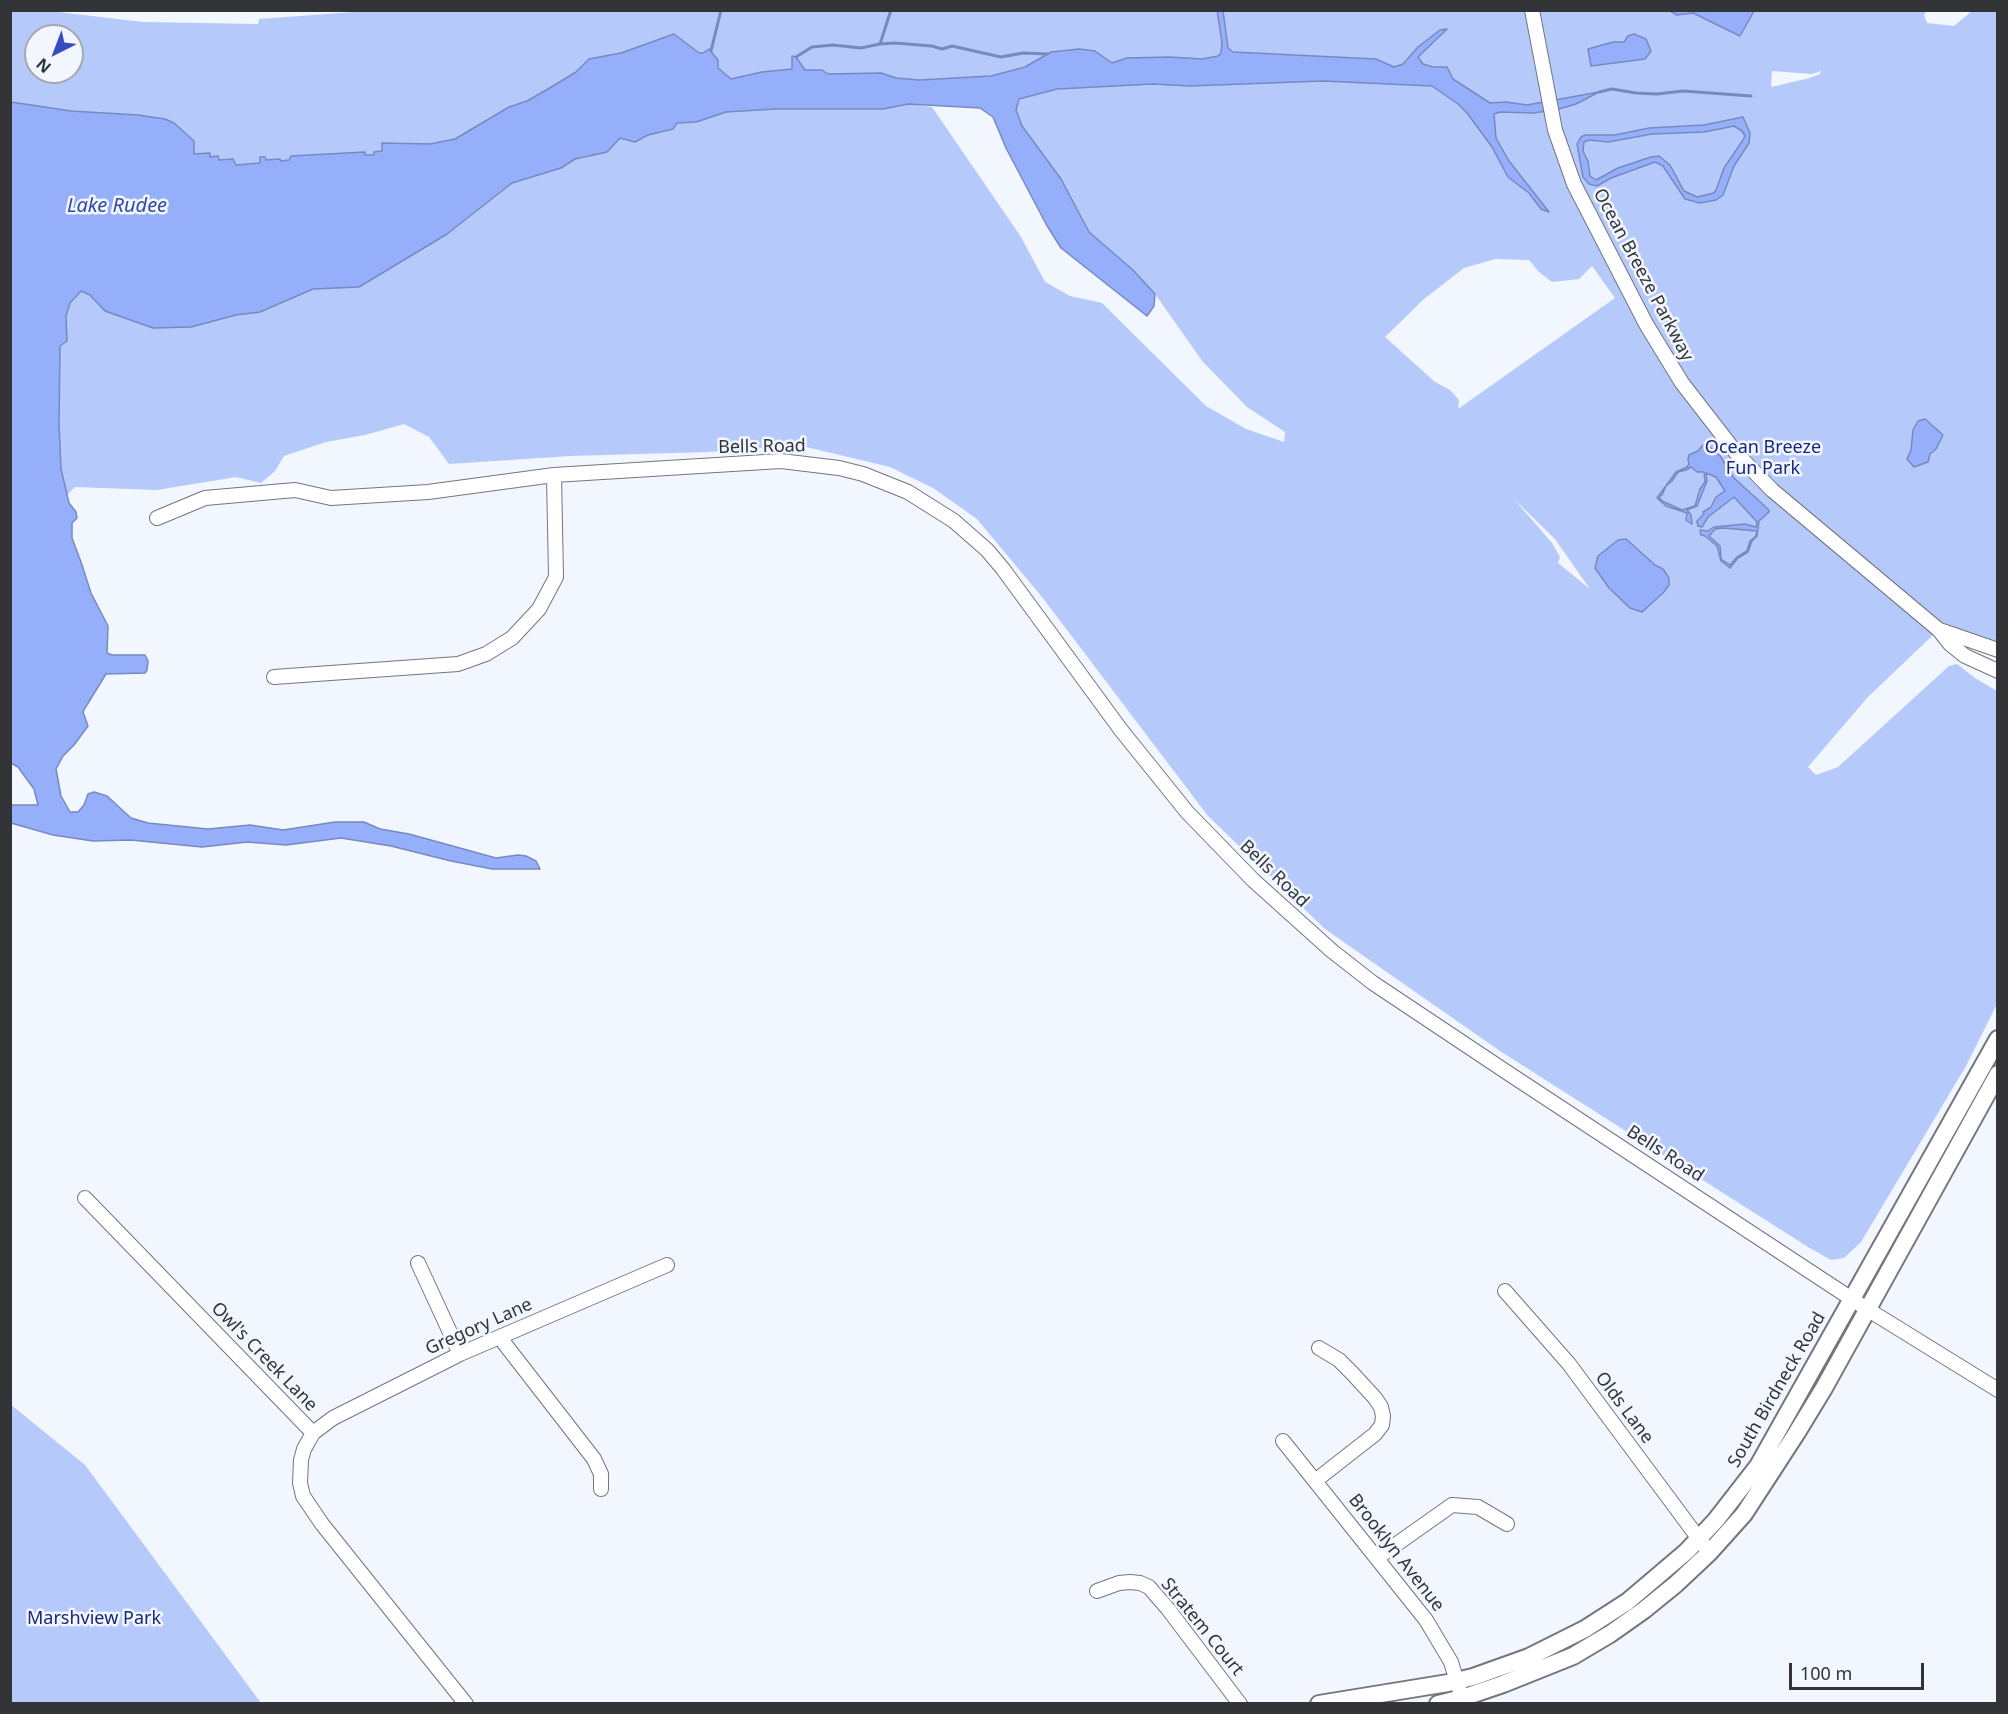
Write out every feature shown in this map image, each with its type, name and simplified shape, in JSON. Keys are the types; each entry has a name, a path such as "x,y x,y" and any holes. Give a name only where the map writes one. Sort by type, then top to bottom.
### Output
{"main road":[{"name":"South Birdneck Road","path":"1319,1704 1455,1681 1529,1657 1585,1629 1627,1602 1649,1585 1699,1538 1758,1466 1998,1039"},
{"name":"South Birdneck Road","path":"1438,1704 1536,1672 1590,1646 1660,1597 1709,1553 1744,1514 1770,1477 1824,1388 1998,1074"}],"street":[{"name":"Ocean Breeze Parkway","path":"1532,10 1555,130 1574,184 1629,293 1671,368 1712,424 1772,490 1939,630 1950,644 1965,656 1998,671"},
{"name":"Bells Road","path":"157,518 205,498 294,490 331,498 428,492 554,475 781,461 839,468 891,484 934,507 969,533 998,563 1153,771 1216,843 1292,916 1373,983 1867,1309 1998,1390"},
{"path":"274,677 458,664 486,654 512,638 539,609 556,577 554,475"},
{"name":"Ocean Breeze Parkway","path":"1939,630 1998,650"},
{"name":"Owl's Creek Lane","path":"85,1198 313,1433 301,1460 300,1482 303,1496 322,1524 466,1704"},
{"path":"418,1263 460,1353"},
{"name":"Gregory Lane","path":"313,1433 333,1418 460,1353 667,1264"},
{"name":"Olds Lane","path":"1505,1291 1569,1364 1709,1553"},
{"path":"501,1336 504,1343 594,1459 601,1474 601,1489"},
{"path":"1315,1481 1375,1434 1382,1425 1383,1416 1381,1407 1375,1398 1352,1373 1319,1348"},
{"name":"Brooklyn Avenue","path":"1283,1441 1426,1620 1450,1662 1462,1698"},
{"path":"1377,1558 1452,1505 1478,1507 1507,1524"},
{"name":"Stratem Court","path":"1097,1591 1119,1583 1130,1582 1149,1587 1240,1704"}],"green space":[{"name":"Ocean Breeze Fun Park","path":"382,10 1927,10 1924,15 1927,23 1954,26 1972,11 1997,12 1997,651 1933,635 1867,698 1808,767 1816,775 1838,767 1949,666 1957,664 1997,691 1997,1004 1966,1066 1861,1242 1844,1258 1831,1260 1808,1247 1500,1051 1325,929 1208,816 1042,597 977,519 933,488 890,467 798,445 709,452 570,456 449,464 429,437 404,424 365,435 326,442 284,456 275,471 261,483 236,477 157,490 75,487 67,495 61,469 60,346 67,341 66,316 70,303 81,291 90,295 105,311 153,328 191,327 236,315 260,312 313,289 359,287 447,234 512,183 561,168 575,159 607,152 620,138 635,142 648,135 673,129 677,123 696,122 726,112 775,109 883,109 908,104 932,107 1021,237 1045,282 1070,296 1102,303 1206,406 1246,429 1284,442 1285,432 1247,407 1203,362 1155,294 1133,270 1089,232 1061,179 1022,126 1016,110 1019,99 1057,89 1153,84 1190,86 1323,81 1432,86 1467,113 1492,147 1508,177 1529,193 1541,209 1548,211 1509,161 1496,138 1494,129 1464,86 1453,79 1447,67 1403,64 1393,67 1381,62 1032,63 991,76 919,80 896,78 853,83 11,272 10,11 49,11 143,22 258,24 259,19","holes":["1772,71 1812,74 1821,71 1820,74 1810,78 1771,87","1495,259 1529,260 1552,282 1579,279 1592,266 1615,298 1458,409 1459,400 1450,390 1435,382 1385,337 1424,299 1464,268","1514,499 1555,539 1590,589 1558,563 1560,557 1552,543"]},
{"name":"Marshview Park","path":"10,1404 85,1465 261,1703 11,1703"}],"water":[{"name":"Lake Rudee","path":"1217,10 1223,11 1228,48 1233,52 1376,59 1394,67 1403,64 1418,47 1440,30 1447,29 1418,57 1423,64 1447,67 1453,79 1490,103 1506,102 1527,105 1599,92 1576,104 1559,109 1534,113 1500,112 1494,114 1496,138 1509,161 1549,212 1541,209 1529,193 1508,177 1492,147 1467,113 1432,86 1323,81 1190,86 1153,84 1057,89 1019,99 1016,110 1022,126 1061,179 1089,232 1133,270 1155,294 1154,306 1147,316 1061,248 1006,148 993,117 980,108 908,104 883,109 775,109 726,112 696,122 677,123 673,129 648,135 635,142 620,138 607,152 575,159 561,168 512,183 447,234 359,287 313,289 260,312 236,315 191,327 153,328 105,311 90,295 81,291 70,303 66,316 67,341 60,346 61,469 69,503 76,512 77,518 72,523 72,538 91,593 108,626 107,653 145,655 148,661 145,673 106,674 85,708 83,712 88,726 63,756 56,769 61,796 70,812 78,812 84,805 88,794 94,792 107,796 131,818 148,823 208,829 250,825 283,830 335,822 364,822 380,829 409,834 496,858 526,856 536,861 540,869 492,869 391,846 341,838 286,845 247,842 202,847 131,840 93,841 53,835 11,823 11,805 38,805 34,789 18,767 11,763 11,102 71,111 165,119 174,123 194,141 194,154 210,153 210,157 218,156 219,160 233,159 236,165 260,163 260,157 265,157 266,160 280,159 281,161 289,160 291,156 365,152 365,155 374,155 374,152 382,151 382,143 430,144 455,139 509,107 527,101 548,89 576,72 589,59 621,53 674,34 699,53 709,49 718,60 718,68 731,79 762,72 792,69 792,56 796,57 805,70 822,70 828,74 881,73 896,78 919,80 991,76 1025,67 1051,52 1079,49 1095,51 1112,63 1127,58 1202,59 1218,56 1221,53 1222,43"},
{"path":"1670,11 1754,11 1740,36 1693,13 1677,15"},
{"path":"1634,34 1646,39 1651,51 1645,59 1591,66 1588,49 1613,42 1624,42 1628,36"},
{"path":"1743,117 1750,133 1749,143 1734,166 1723,195 1716,200 1700,203 1685,199 1663,166 1655,162 1611,178 1597,186 1589,184 1583,177 1577,144 1585,135 1615,135 1649,128 1704,125","holes":["1734,126 1745,136 1724,168 1714,193 1697,197 1684,191 1670,165 1659,156 1618,168 1596,180 1590,176 1588,161 1583,151 1584,142 1589,140 1608,142 1652,134 1704,132"]},
{"path":"1925,419 1943,435 1936,449 1930,454 1928,462 1914,467 1907,459 1911,450 1913,430 1918,421"},
{"path":"1703,445 1710,447 1720,456 1734,478 1769,510 1759,521 1757,536 1752,541 1748,552 1738,558 1730,568 1721,561 1717,546 1701,535 1700,530 1708,531 1714,527 1745,524 1756,527 1757,522 1734,497 1708,517 1702,527 1698,526 1697,521 1704,514 1703,512 1711,507 1716,497 1725,491 1716,477 1706,473 1707,481 1697,506 1687,510 1691,515 1692,524 1686,520 1687,513 1666,506 1657,498 1676,472 1687,467 1689,455 1698,451","holes":["1691,467 1697,472 1704,472 1705,482 1700,489 1695,506 1682,510 1662,501 1659,497 1666,486 1678,472","1715,529 1757,531 1747,551 1730,565 1721,559 1720,546 1709,536"]},
{"path":"1626,539 1655,565 1663,569 1669,578 1669,585 1663,593 1642,612 1630,608 1609,588 1595,568 1598,556 1618,540"}],"waterway":[{"path":"711,51 721,10"},
{"path":"796,57 812,47 833,45 861,48 880,44 891,10"},
{"path":"880,44 895,43 942,49 952,46 1001,57 1023,53 1047,54"},
{"path":"1599,92 1612,89 1636,93 1657,94 1683,91 1751,96"}]}
